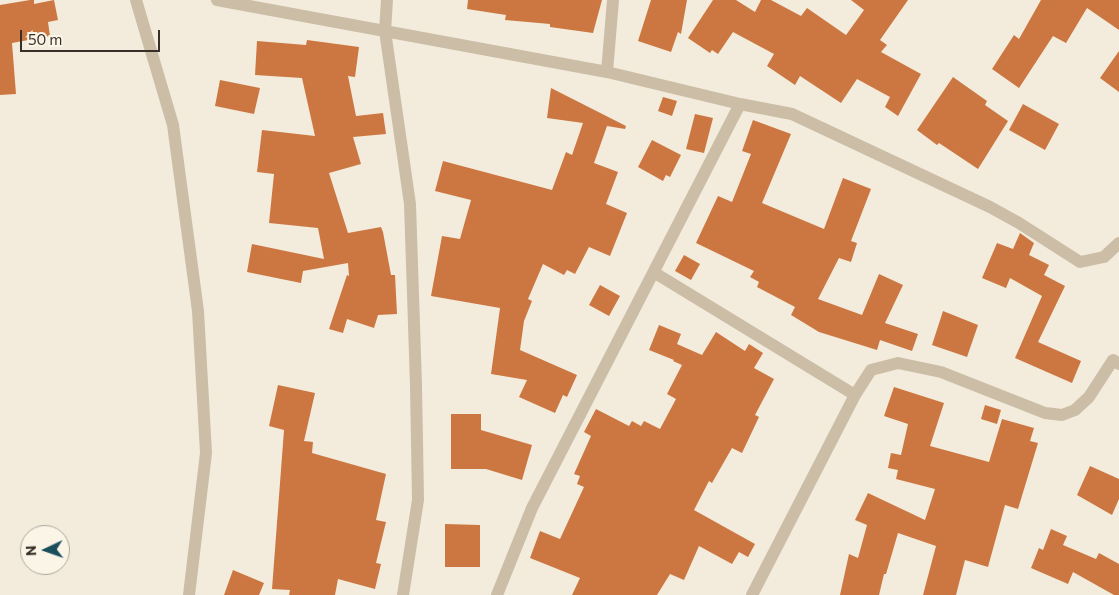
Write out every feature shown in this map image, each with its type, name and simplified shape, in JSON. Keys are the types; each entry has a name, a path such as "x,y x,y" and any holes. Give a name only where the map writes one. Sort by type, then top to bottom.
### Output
{"street":[{"path":"136,0 173,125 198,311 206,453 190,595"},
{"path":"217,0 607,72 740,104 792,114 890,159 1019,223 1080,262 1104,257 1119,243"},
{"path":"387,0 385,31 410,204 418,500 404,595"},
{"path":"607,72 613,0"},
{"path":"497,595 532,508 655,274 740,104"},
{"path":"655,274 855,395"},
{"path":"755,594 855,395 871,370 898,363 941,372 1045,414 1062,415 1075,410 1089,396 1113,360 1119,364"}],"building":[{"path":"34,0 34,4 54,0 58,20 48,22 50,36 12,43 16,94 0,95 0,5"},
{"path":"468,0 602,0 593,33 550,27 550,24 505,20 506,15 467,9"},
{"path":"651,0 687,0 681,34 678,32 671,52 638,41"},
{"path":"713,0 736,0 755,12 761,0 771,0 801,16 807,8 846,35 864,10 851,0 908,0 880,40 887,45 881,52 921,74 898,116 885,107 890,97 857,79 841,103 800,76 795,85 767,66 774,54 733,32 718,54 712,50 710,53 688,38"},
{"path":"1041,0 1119,0 1119,30 1087,8 1066,43 1053,36 1019,88 992,69 1014,35 1019,39"},
{"path":"307,40 359,47 355,77 348,76 356,116 383,113 386,134 353,137 361,164 329,173 348,233 381,227 383,232 391,275 395,275 397,314 378,315 374,328 347,319 343,333 329,329 347,275 349,276 348,263 303,271 301,283 247,272 252,244 324,259 318,228 269,223 274,174 257,172 262,130 315,136 302,78 255,75 257,41 306,45"},
{"path":"1119,51 1119,92 1100,78"},
{"path":"953,77 987,101 985,105 1008,121 978,169 939,143 937,145 917,130"},
{"path":"220,80 260,88 254,114 215,106"},
{"path":"551,88 626,126 625,129 607,126 594,163 618,172 606,204 627,213 610,256 589,247 575,274 567,270 564,275 543,264 528,299 532,301 524,321 520,350 577,375 567,397 563,395 555,413 519,397 527,380 491,374 500,308 431,296 442,236 460,239 471,200 435,191 443,161 552,190 566,152 572,155 583,123 547,118"},
{"path":"663,97 677,101 672,116 658,111"},
{"path":"1023,104 1059,124 1045,150 1009,130"},
{"path":"695,114 713,118 704,153 686,149"},
{"path":"753,120 791,134 762,203 824,229 843,178 871,189 851,241 857,243 851,262 839,258 818,299 862,315 879,274 903,285 885,323 918,334 912,351 880,340 877,350 819,332 791,315 795,307 757,287 759,282 750,277 754,271 696,243 718,196 732,202 751,154 742,151"},
{"path":"652,140 681,155 670,177 666,175 663,181 638,167"},
{"path":"1020,233 1034,243 1029,255 1049,265 1044,275 1065,286 1038,342 1081,361 1072,383 1015,358 1042,296 1010,278 1006,288 982,278 997,243 1013,249"},
{"path":"684,255 700,264 691,280 675,271"},
{"path":"600,285 620,296 609,316 589,305"},
{"path":"943,311 978,325 967,357 932,345"},
{"path":"659,325 681,334 677,344 702,355 716,332 745,351 749,344 763,353 754,368 774,379 755,415 759,417 742,453 732,448 712,483 709,481 694,510 755,544 748,557 739,552 732,564 699,546 684,580 670,574 657,595 572,595 580,578 530,558 540,531 560,539 584,487 577,484 580,476 574,474 591,436 584,432 596,409 629,426 632,421 641,426 644,421 660,429 676,399 667,394 682,365 649,350"},
{"path":"278,385 315,393 304,441 313,442 312,453 386,474 376,520 386,522 376,563 381,564 375,589 338,579 335,595 289,595 290,590 272,589 284,430 269,426"},
{"path":"894,387 944,403 930,446 989,462 1002,419 1034,428 1030,441 1038,443 1018,509 1005,505 988,567 965,560 956,595 923,595 936,546 898,533 879,595 840,595 849,554 858,558 867,525 855,520 868,493 925,520 935,489 896,479 898,470 888,468 891,453 901,455 908,424 884,416"},
{"path":"985,405 1001,410 997,424 981,419"},
{"path":"451,414 481,414 481,430 532,445 522,480 486,469 451,469"},
{"path":"1090,466 1119,479 1119,499 1112,515 1077,495"},
{"path":"445,524 480,525 480,567 445,567"},
{"path":"1051,529 1067,536 1063,545 1096,559 1099,553 1119,564 1119,595 1114,595 1073,572 1068,584 1031,568 1039,548 1043,550"},
{"path":"233,570 264,583 259,595 224,595"}]}
